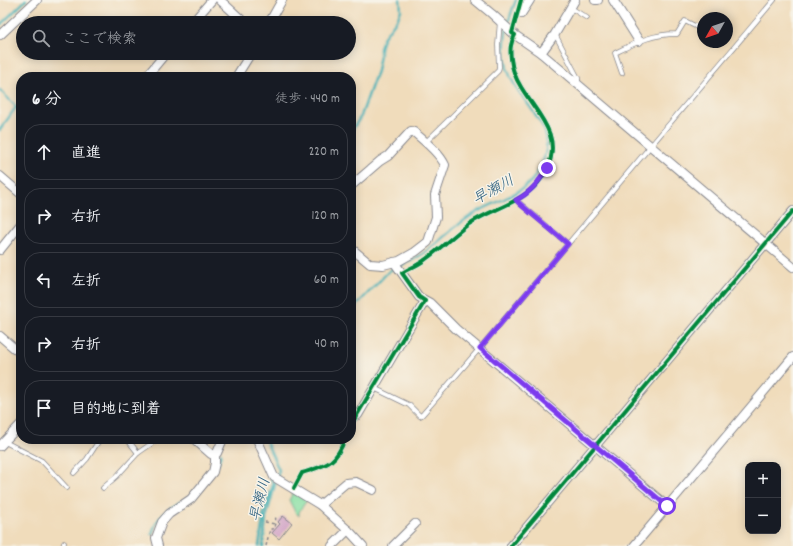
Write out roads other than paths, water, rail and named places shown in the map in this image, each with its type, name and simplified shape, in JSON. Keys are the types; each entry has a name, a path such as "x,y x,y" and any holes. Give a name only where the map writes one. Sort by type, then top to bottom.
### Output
{"street":[{"path":"20,16 37,0"},
{"path":"198,16 212,0"},
{"path":"220,0 237,16"},
{"path":"273,16 282,0"},
{"path":"475,0 513,33 541,53 578,84 793,267"},
{"path":"521,14 530,0"},
{"path":"541,53 555,34 575,0"},
{"path":"613,0 639,40"},
{"path":"0,35 16,20"},
{"path":"150,72 160,60"},
{"path":"239,72 247,60"},
{"path":"356,182 388,156 411,131 426,142 443,160 445,165 435,195 436,217 428,242 415,252 399,261 398,267 419,297 430,303 456,329 667,506"},
{"path":"0,176 16,190"},
{"path":"511,546 793,211"},
{"path":"0,250 16,230"},
{"path":"356,252 370,264 398,267"},
{"path":"358,415 425,301"},
{"path":"0,336 16,350"},
{"path":"634,546 793,357"},
{"path":"2,444 16,429"},
{"path":"200,444 214,455"},
{"path":"214,455 217,453 221,444"},
{"path":"259,444 274,476 320,505 348,530 363,546"},
{"path":"158,546 156,538 162,522 169,514 191,499 213,472 215,462 214,455"},
{"path":"320,505 346,483 356,482 373,490"},
{"path":"393,546 415,524"},
{"path":"332,546 348,530"}],"lane":[{"path":"374,388 409,405 420,416 480,348 774,0"},
{"path":"570,8 587,18"},
{"path":"622,72 616,53 639,40 666,34 677,34 685,21 697,27"},
{"path":"426,142 498,71 498,45 502,22"},
{"path":"398,267 425,260 481,216 522,197 540,181 550,161 552,146 545,122 521,87 514,72 510,50 513,33"},
{"path":"555,34 578,78 578,84"},
{"path":"516,200 568,244"},
{"path":"2,444 36,457 42,461 67,488"},
{"path":"74,473 87,459 97,444"},
{"path":"130,444 138,453"},
{"path":"102,488 117,476 138,453 151,444"},
{"path":"294,488 302,473 327,465 333,461 343,444"}],"waterway":[{"path":"0,25 26,0"},
{"path":"356,124 361,116 377,71 383,38 398,18 401,10 400,0"},
{"name":"早瀬川","path":"356,306 389,271 406,264 424,253 470,216 527,185 541,166 546,150 546,134 539,119 514,84 505,59 506,33 516,0"},
{"path":"0,90 16,107"},
{"path":"0,130 16,107"},
{"name":"早瀬川","path":"263,546 266,518 279,470 267,444"},
{"path":"218,464 221,453"},
{"name":"早瀬川","path":"259,546 264,513 273,483 270,477"},
{"path":"152,534 156,523 162,515 180,502"}]}
